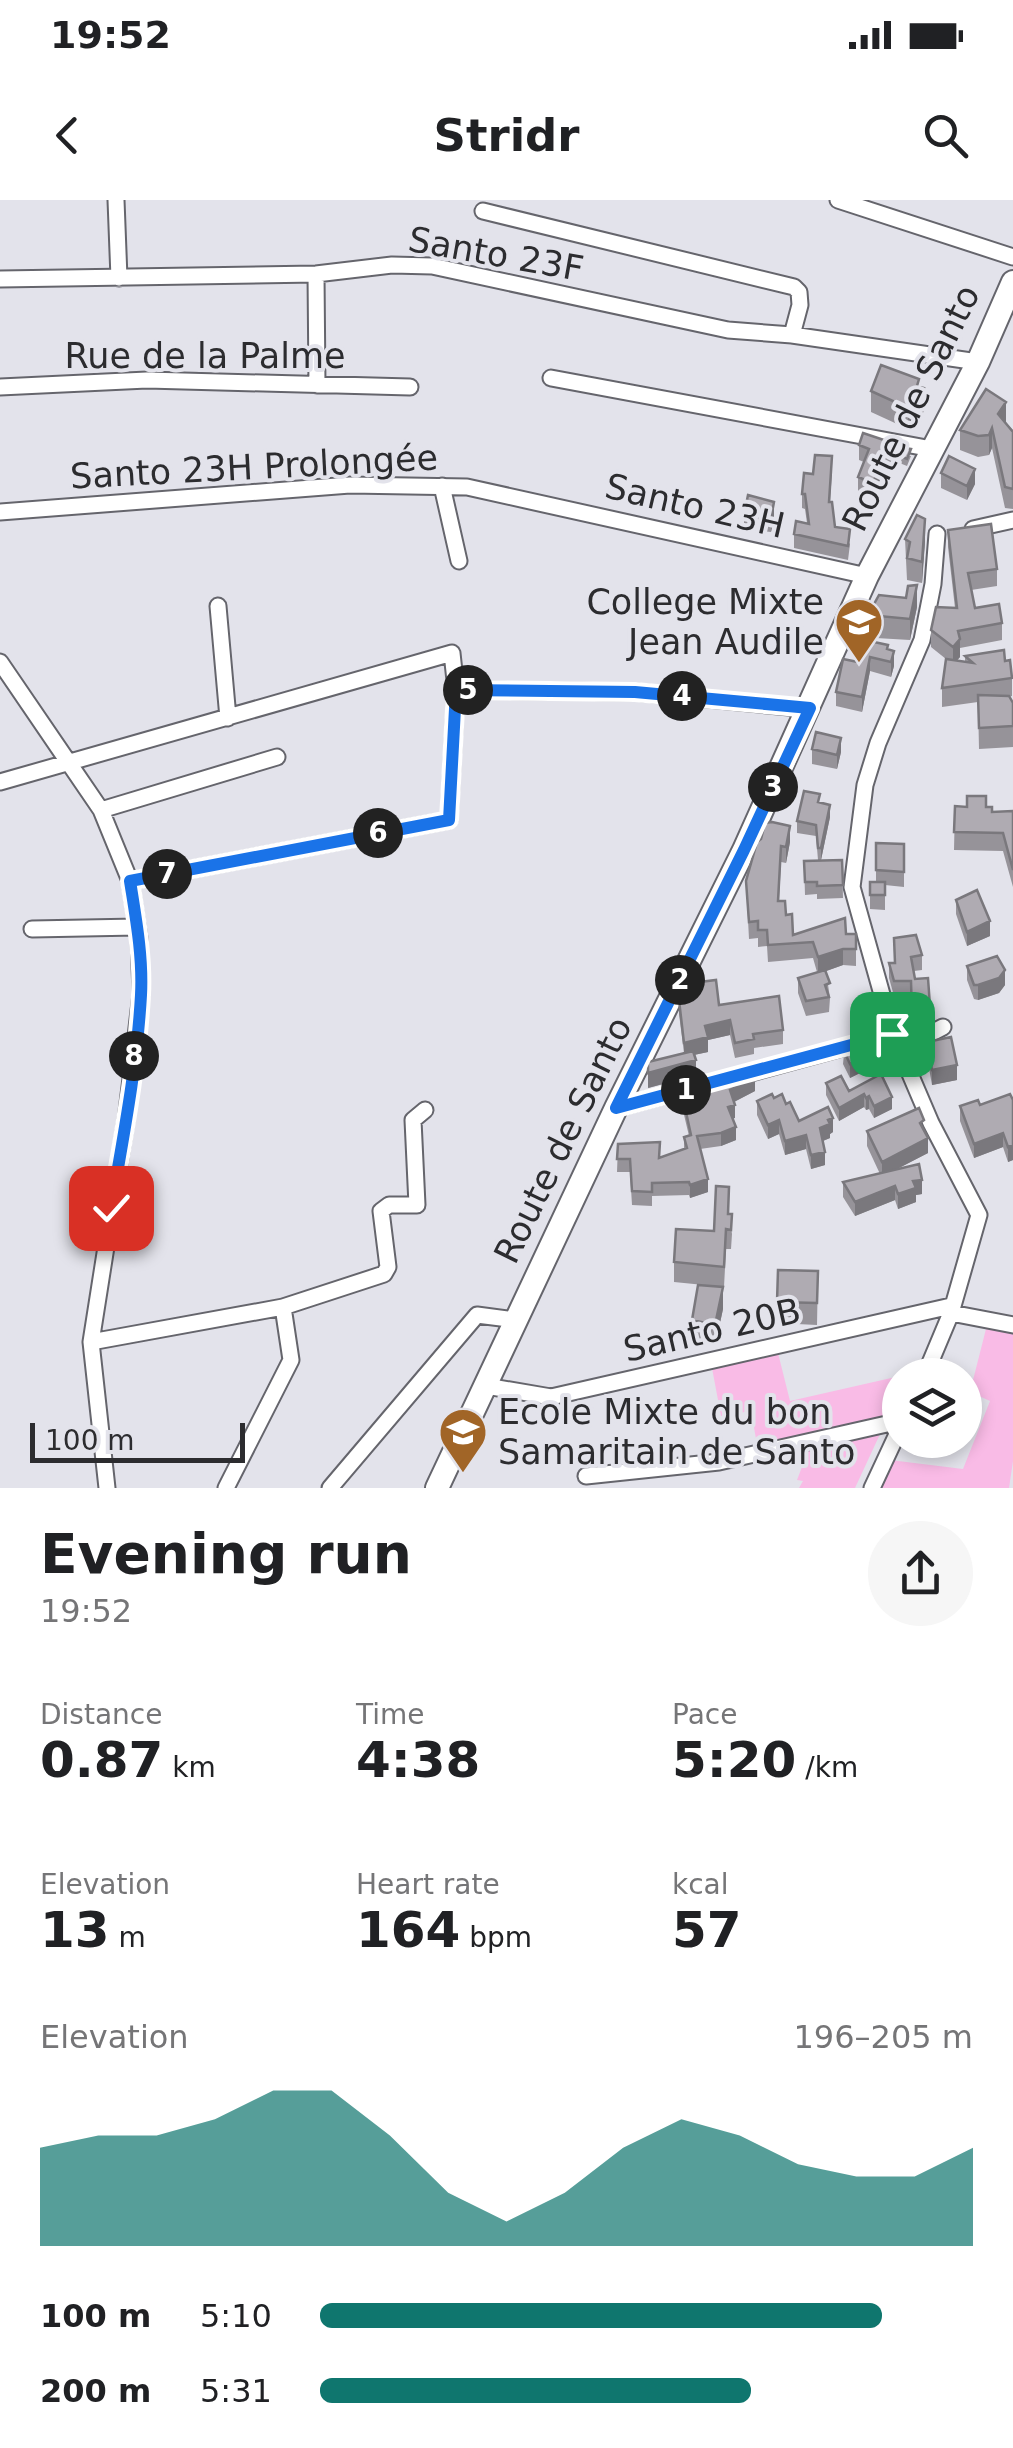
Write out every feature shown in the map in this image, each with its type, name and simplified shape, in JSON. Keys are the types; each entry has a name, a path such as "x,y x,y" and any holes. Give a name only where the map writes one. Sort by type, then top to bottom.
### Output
{"main road":[{"name":"Route de Santo","path":"437,1488 616,1108 744,850 867,576 917,524 932,449 978,362 1013,282"}],"street":[{"path":"116,200 119,278"},
{"path":"838,200 1013,257"},
{"path":"483,211 794,288 799,292 800,305 792,335"},
{"name":"Santo 23F","path":"0,279 316,274 392,265 432,266 728,330 792,335 978,362"},
{"path":"316,274 316,385"},
{"path":"551,378 932,449"},
{"name":"Rue de la Palme","path":"0,387 148,380 410,387"},
{"name":"Santo 23H Prolongée","path":"0,512 350,485 467,487 510,495"},
{"path":"442,486 459,561"},
{"name":"Santo 23H","path":"510,495 867,576"},
{"path":"931,1358 951,1310 980,1214 931,1123 896,1042 852,886 864,784 922,640 933,584 917,524 1013,520"},
{"path":"218,606 228,718"},
{"path":"0,782 452,653 456,690 449,820 130,881"},
{"path":"3,672 72,763 101,810 130,881 137,926 139,1012 91,1342 106,1488"},
{"path":"456,690 635,692 810,708"},
{"path":"101,810 277,757"},
{"path":"32,929 137,926"},
{"path":"616,1108 896,1042 942,1027"},
{"path":"91,1342 283,1307 384,1274 388,1267 381,1211 388,1204 417,1205 413,1120 425,1110"},
{"path":"226,1488 291,1360 283,1307"},
{"path":"951,1310 1013,1325"},
{"name":"Santo 20B","path":"486,1386 550,1397 951,1310"},
{"path":"330,1488 477,1315 516,1320"},
{"path":"586,1476 719,1462 882,1429"},
{"path":"872,1488 885,1458"}],"shaded area":[{"path":"987,1325 1013,1330 1013,1461 1009,1488 877,1488 890,1460 963,1469 967,1458 982,1458 982,1421 990,1401 982,1397 982,1358 979,1358"},
{"path":"778,1353 790,1401 882,1380 882,1430 855,1488 799,1488 803,1481 797,1480 808,1451 760,1461 751,1411 721,1416 712,1368"}],"building":[{"path":"881,365 919,379 917,386 924,388 920,400 912,397 908,408 871,391"},
{"path":"986,389 1006,402 998,414 1013,432 1013,489 1005,487 992,428 989,435 978,436 960,430"},
{"path":"863,433 896,444 892,455 885,452 873,483 858,477 869,449 859,445"},
{"path":"899,447 911,449 907,459 897,455"},
{"path":"815,455 832,456 829,502 835,527 850,529 848,546 794,534 796,521 809,524 802,494 804,473 813,474"},
{"path":"949,456 975,469 967,486 941,473"},
{"path":"748,495 774,502 771,518 744,515"},
{"path":"917,515 925,519 922,562 907,558 910,542 905,539"},
{"path":"991,524 997,569 968,573 975,608 999,604 1002,623 958,631 960,639 953,647 931,630 936,607 957,608 948,530"},
{"path":"917,585 910,619 868,615 879,595 906,598 908,586"},
{"path":"867,627 876,629 874,642 888,645 887,649 894,651 891,662 870,657 862,697 836,692 843,659 858,662"},
{"path":"1004,650 1005,661 1010,660 1012,678 942,688 946,659 973,663 965,656"},
{"path":"978,695 1009,696 1013,703 1013,726 979,728"},
{"path":"816,732 841,738 837,755 812,749"},
{"path":"804,791 820,794 818,802 830,805 821,848 816,825 797,821"},
{"path":"967,796 986,796 986,807 992,807 992,812 1013,811 1013,870 1003,833 954,832 955,806 967,807"},
{"path":"765,823 790,826 786,847 781,846 778,901 785,901 786,915 792,914 793,935 845,918 846,934 856,934 856,949 818,957 813,942 768,945 767,930 758,930 758,921 749,922 746,881"},
{"path":"876,843 904,844 904,872 876,870"},
{"path":"842,860 843,885 817,886 817,882 805,882 804,861"},
{"path":"870,882 885,882 885,895 870,895"},
{"path":"977,890 990,921 967,932 956,900"},
{"path":"916,935 922,955 911,957 915,979 928,978 930,1006 912,1016 911,981 894,981 889,963 895,963 894,938"},
{"path":"997,956 1005,970 999,978 974,985 967,966"},
{"path":"825,970 830,983 825,985 829,997 806,1001 798,978"},
{"path":"716,980 719,1005 779,996 783,1030 753,1034 754,1039 735,1043 730,1020 705,1026 708,1037 684,1043 679,1000 692,983"},
{"path":"951,1037 957,1065 932,1070 927,1042"},
{"path":"866,1038 872,1053 850,1064 843,1049 845,1044"},
{"path":"693,1051 696,1060 648,1073 648,1062"},
{"path":"752,1070 755,1078 730,1090 735,1105 728,1107 736,1127 697,1136 708,1179 690,1185 652,1183 652,1192 632,1191 630,1159 617,1159 618,1144 660,1142 659,1158 687,1148 684,1137 691,1135 681,1089"},
{"path":"881,1074 892,1097 874,1106 864,1094 839,1108 826,1083 841,1076 849,1091"},
{"path":"772,1094 774,1098 782,1094 786,1104 790,1102 799,1121 828,1107 833,1118 820,1128 825,1152 811,1155 806,1135 785,1141 779,1120 768,1125 757,1101"},
{"path":"1010,1094 1013,1145 1008,1147 1003,1133 974,1144 960,1106 978,1100 980,1105"},
{"path":"919,1108 924,1120 920,1123 928,1138 882,1162 867,1131"},
{"path":"919,1164 922,1180 913,1181 916,1188 898,1194 895,1186 855,1202 843,1182"},
{"path":"716,1186 729,1187 728,1214 732,1214 731,1230 726,1229 724,1267 674,1262 676,1229 714,1231"},
{"path":"778,1270 818,1271 817,1303 777,1302"},
{"path":"698,1285 723,1287 715,1325 692,1320"}],"place":[{"name":"College Mixte Jean Audile","path":"859,664"},
{"name":"Ecole Mixte du bon Samaritain de Santo","path":"463,1474"}],"route":[{"path":"111,1208 141,994 139,938 130,881 449,820 456,690 635,692 810,708 616,1108 892,1034"}]}
